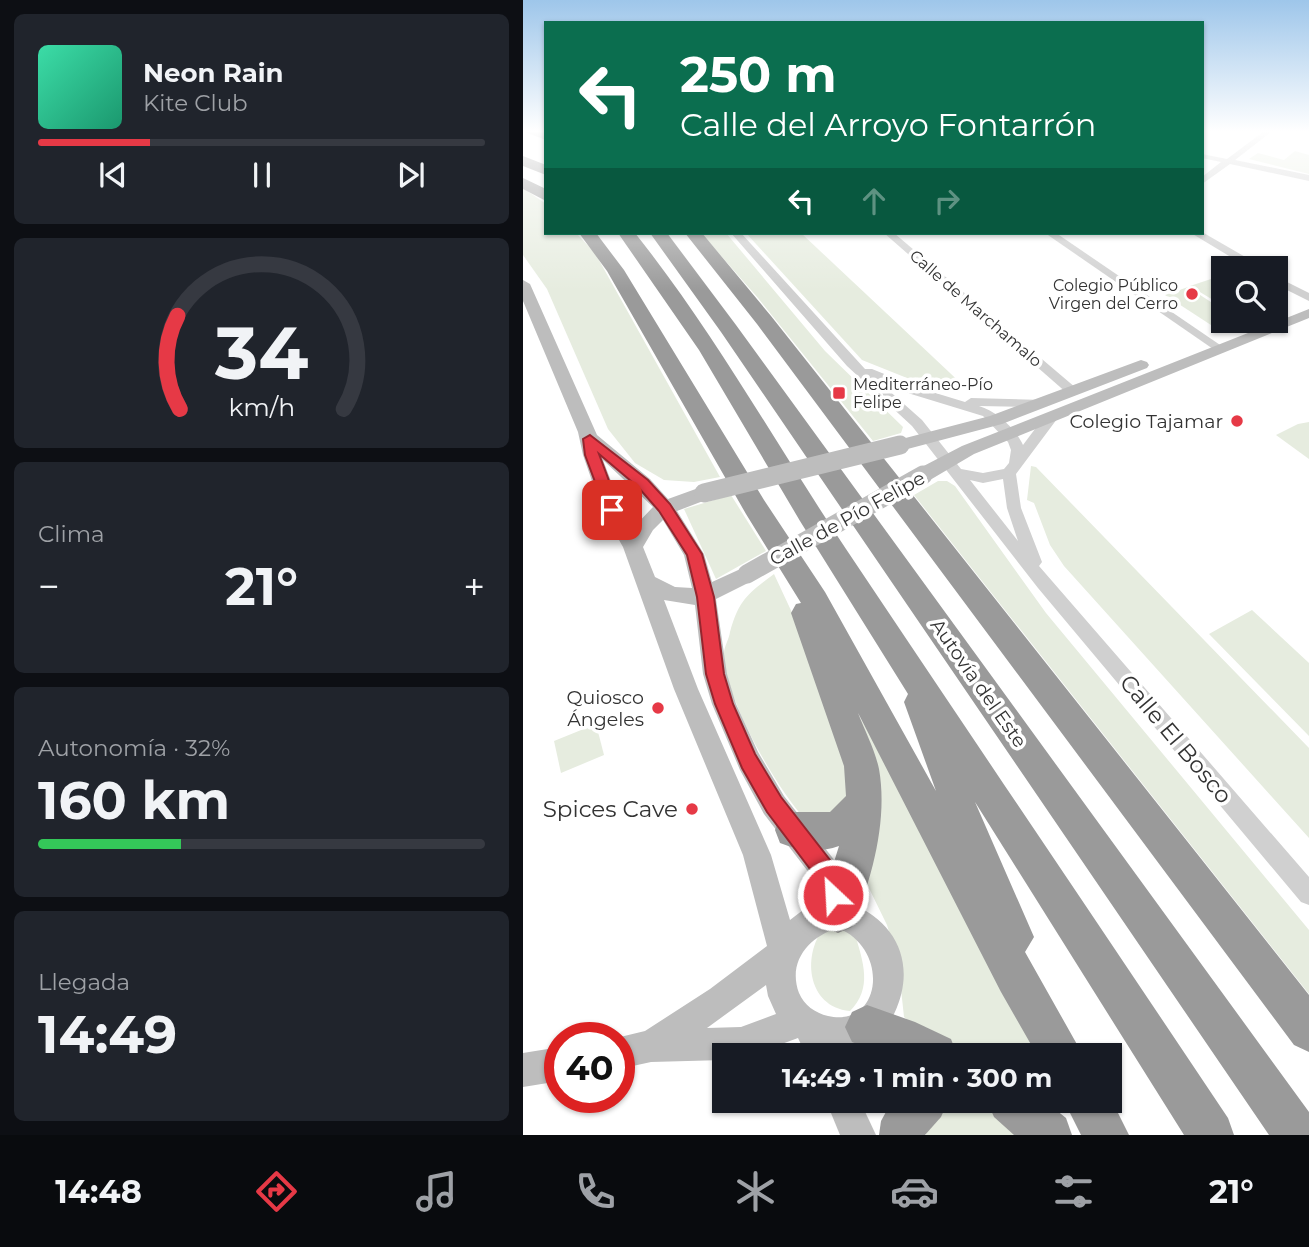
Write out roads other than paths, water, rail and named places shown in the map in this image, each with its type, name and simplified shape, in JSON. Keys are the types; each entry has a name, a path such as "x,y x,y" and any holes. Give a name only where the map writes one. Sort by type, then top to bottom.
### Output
{"highway":[{"path":"526,185 544,195"},
{"path":"589,235 615,270 755,507 815,600 1016,977 1054,1043"},
{"path":"628,235 647,258 701,338 834,553 908,663 1211,1135"},
{"name":"Autovía del Este","path":"659,235 729,329 1297,1135"},
{"path":"695,235 764,320 1309,1030"},
{"path":"755,507 798,593 861,766 865,798 861,834 838,913"},
{"path":"908,663 924,716 971,838 1064,1043"},
{"path":"793,830 815,833 831,831 848,822 857,813 865,798"},
{"path":"874,1041 901,1043"},
{"path":"900,1135 904,1121 912,1113"},
{"path":"1024,1113 1049,1135"},
{"path":"1095,1113 1107,1135"}],"street":[{"path":"738,235 851,363 882,379 988,413 1018,450 1013,468"},
{"name":"Calle de Marchamalo","path":"891,235 1068,388"},
{"path":"1053,235 1213,344"},
{"path":"1199,235 1236,256"},
{"path":"523,284 590,439 592,455 612,510 633,547 686,689 757,855 784,952"},
{"path":"1288,287 1309,299"},
{"path":"1288,308 1309,299"},
{"name":"Calle de Pío Felipe","path":"948,401 1046,409 1068,388 1309,313"},
{"name":"Calle de Pío Felipe","path":"704,493 900,445 1002,427 1213,344 1233,333"},
{"name":"Calle de Pío Felipe","path":"851,363 917,422 952,467"},
{"path":"917,422 925,411 948,401"},
{"path":"952,467 983,478 1013,468 1046,409"},
{"name":"Calle de Pío Felipe","path":"705,597 923,475 952,467 1002,427"},
{"path":"590,439 643,484 665,508 694,554 705,597 715,674 724,704 744,750 774,805 829,876 838,913"},
{"name":"Calle El Bosco","path":"952,467 1044,584 1309,894"},
{"name":"Calle El Bosco","path":"1013,468 1014,508 1044,584"},
{"path":"643,484 704,493"},
{"path":"633,547 648,519 665,508 704,493"},
{"path":"709,635 725,596 747,574"},
{"path":"646,582 674,597 705,597"},
{"path":"635,1050 811,1036 851,1035 874,1041 879,1010 888,985 888,962 870,928 854,918 838,913 821,915 807,924 794,934 784,952 782,993 788,1009 811,1036"},
{"path":"635,1050 721,1000 784,952"},
{"path":"523,1070 544,1067"},
{"path":"848,1113 858,1135"},
{"path":"895,1113 900,1135"}],"place":[{"name":"Colegio Público Virgen del Cerro","path":"1192,294"},
{"name":"Mediterráneo-Pío Felipe","path":"839,393"},
{"name":"Colegio Tajamar","path":"1237,421"},
{"name":"Quiosco Ángeles","path":"658,708"},
{"name":"Spices Cave","path":"692,809"}]}
